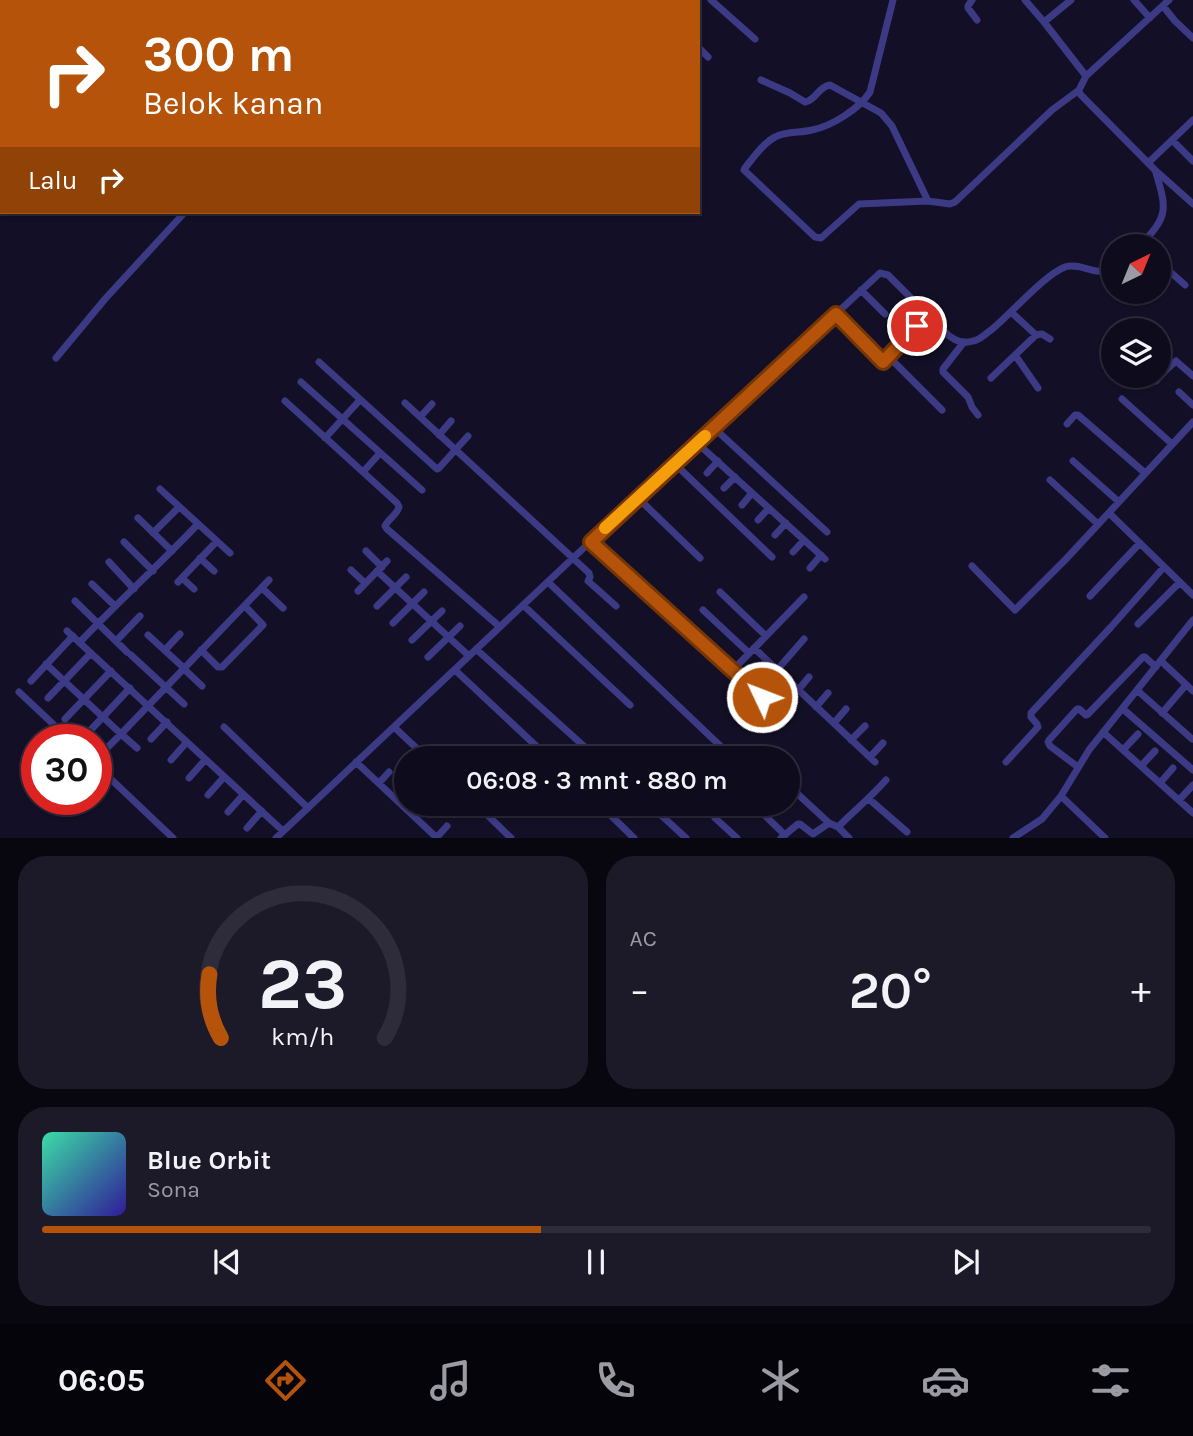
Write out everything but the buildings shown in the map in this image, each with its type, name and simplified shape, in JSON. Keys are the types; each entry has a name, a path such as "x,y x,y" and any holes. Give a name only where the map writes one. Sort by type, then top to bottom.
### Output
{"street":[{"path":"893,0 870,92 862,102 826,126 774,138 744,168 818,238 859,204 955,202 1052,110 1079,90 1086,76 1166,3 1175,21 1193,38"},
{"path":"972,0 968,8 977,20"},
{"path":"1025,0 1086,76"},
{"path":"1044,22 1070,0"},
{"path":"1134,0 1150,18"},
{"path":"715,1 755,39"},
{"path":"700,49 708,57"},
{"path":"761,80 805,103 822,87 830,85 881,113 892,126 928,201"},
{"path":"1079,90 1148,163 1193,204"},
{"path":"1148,163 1192,123"},
{"path":"1172,140 1193,161"},
{"path":"1151,234 1160,223 1164,205 1155,170"},
{"path":"56,358 105,299 183,214"},
{"path":"73,636 262,811 280,834 880,273 888,275 955,341 964,342 978,340 1048,278 1066,267 1101,271"},
{"path":"1171,273 1185,285"},
{"path":"862,290 885,314"},
{"path":"1011,312 1036,335"},
{"path":"836,314 883,362 927,314"},
{"path":"991,378 1036,335 1042,334 1050,339"},
{"path":"964,342 943,372 968,397 978,415"},
{"path":"1015,355 1038,388"},
{"path":"889,356 942,410"},
{"path":"319,362 437,469 468,436"},
{"path":"1171,366 1176,362 1193,376"},
{"path":"301,382 422,490"},
{"path":"1179,392 1193,405"},
{"path":"1122,399 1172,444"},
{"path":"325,439 360,400"},
{"path":"285,401 398,507 385,526 387,529 500,627"},
{"path":"405,403 589,573 588,580 616,606"},
{"path":"420,417 432,404"},
{"path":"1067,424 1078,415 1145,473"},
{"path":"439,435 451,421"},
{"path":"972,565 1015,610 1193,422"},
{"path":"714,428 827,532"},
{"path":"697,443 823,557 810,568"},
{"path":"363,472 380,453"},
{"path":"707,473 718,461"},
{"path":"1073,461 1119,502"},
{"path":"675,464 772,557"},
{"path":"724,488 734,477"},
{"path":"1050,480 1098,524"},
{"path":"160,489 230,553"},
{"path":"742,505 752,493"},
{"path":"638,498 700,558"},
{"path":"153,533 179,507"},
{"path":"758,520 769,508"},
{"path":"1109,513 1193,595"},
{"path":"138,518 172,551"},
{"path":"775,535 786,523"},
{"path":"31,681 73,636 98,623 198,524"},
{"path":"793,552 804,540"},
{"path":"194,589 180,580 217,541"},
{"path":"124,542 153,571"},
{"path":"591,542 776,710"},
{"path":"1090,596 1140,543"},
{"path":"366,551 382,566 395,588 469,656"},
{"path":"200,558 214,571"},
{"path":"109,562 134,589"},
{"path":"358,591 382,566"},
{"path":"1006,762 1038,727 1031,713 1164,567"},
{"path":"351,570 365,583"},
{"path":"377,606 406,577"},
{"path":"112,743 269,580"},
{"path":"548,582 720,746"},
{"path":"1138,624 1180,582"},
{"path":"92,584 115,606"},
{"path":"262,588 283,608"},
{"path":"393,623 424,592"},
{"path":"720,592 766,636"},
{"path":"733,670 804,597"},
{"path":"75,601 184,704"},
{"path":"523,605 630,705"},
{"path":"201,650 218,667 222,667 263,625 245,606"},
{"path":"703,610 777,670 872,760 883,743"},
{"path":"412,640 442,611"},
{"path":"116,641 137,619 147,634 202,686"},
{"path":"1013,838 1042,818 1061,796 1103,732 1193,620"},
{"path":"428,657 460,626"},
{"path":"165,650 180,634"},
{"path":"777,670 804,639"},
{"path":"476,649 584,746"},
{"path":"48,698 91,653"},
{"path":"1078,767 1050,746 1049,740 1077,709 1087,715 1143,657 1159,664 1193,691"},
{"path":"46,664 137,748"},
{"path":"455,670 536,746"},
{"path":"65,719 111,671"},
{"path":"798,690 809,677"},
{"path":"1163,713 1186,685"},
{"path":"95,724 130,688"},
{"path":"1138,691 1192,739"},
{"path":"19,692 53,724"},
{"path":"816,707 828,693"},
{"path":"834,723 846,709"},
{"path":"1123,709 1193,770"},
{"path":"151,739 166,722"},
{"path":"851,740 865,726"},
{"path":"224,727 308,808"},
{"path":"394,727 414,746"},
{"path":"1103,732 1193,813"},
{"path":"1123,750 1138,734"},
{"path":"171,760 186,743"},
{"path":"1141,766 1156,751"},
{"path":"189,778 205,760"},
{"path":"356,762 394,797"},
{"path":"1160,783 1173,768"},
{"path":"379,783 389,772"},
{"path":"208,795 224,777"},
{"path":"838,827 869,799 886,779"},
{"path":"112,780 173,838"},
{"path":"1179,800 1192,785"},
{"path":"228,812 243,795"},
{"path":"800,796 828,823 838,827 849,838"},
{"path":"1061,796 1105,838"},
{"path":"869,799 907,832"},
{"path":"247,828 262,811"},
{"path":"414,816 437,837 447,826"},
{"path":"488,816 511,838"},
{"path":"611,816 634,838"},
{"path":"662,816 686,838"},
{"path":"764,816 783,836 798,824 813,834 828,823"},
{"path":"715,818 737,838"}],"slow traffic":[{"path":"605,528 705,436"}],"route":[{"path":"762,697 591,542 836,314 883,362 917,326"}]}
